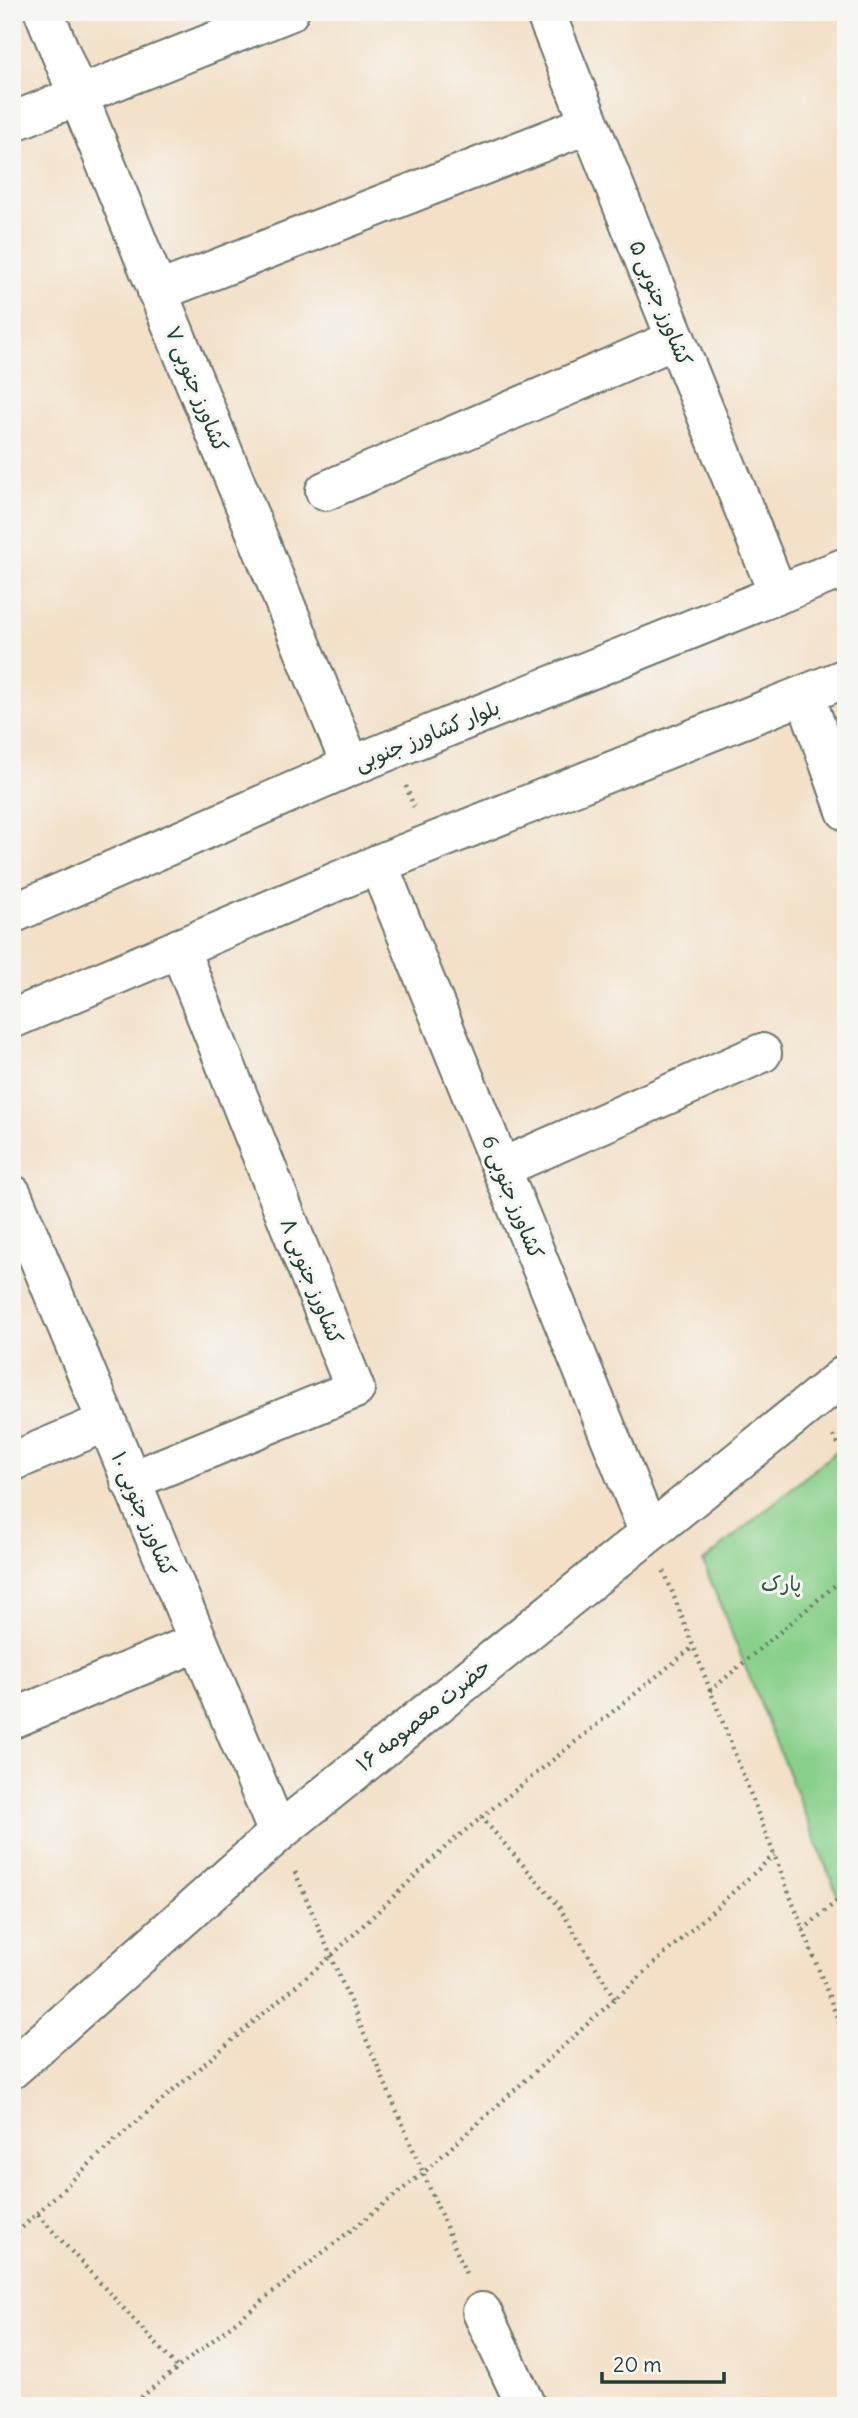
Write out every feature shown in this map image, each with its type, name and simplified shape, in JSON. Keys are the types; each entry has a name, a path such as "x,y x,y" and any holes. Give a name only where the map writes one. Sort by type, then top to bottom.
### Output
{"street":[{"name":"کشاورز جنوبی ۷","path":"44,12 351,766"},
{"path":"12,122 289,12"},
{"name":"کشاورز جنوبی ۵","path":"545,12 778,594"},
{"path":"157,292 589,124"},
{"path":"325,491 676,339"},
{"name":"بلوار کشاورز جنوبی","path":"12,914 351,766 846,567"},
{"path":"12,1019 378,864 846,678"},
{"path":"805,695 846,811"},
{"name":"کشاورز جنوبی 6","path":"378,864 649,1531"},
{"name":"کشاورز جنوبی ۸","path":"130,1481 355,1390 179,948"},
{"path":"501,1168 762,1054"},
{"name":"کشاورز جنوبی ۱۰","path":"12,1194 20,1236 106,1422 278,1833"},
{"name":"حضرت معصومه ۱۶","path":"12,2069 278,1833 846,1374"},
{"path":"12,1462 106,1422"},
{"path":"12,1719 198,1642"},
{"path":"482,2312 526,2406"}],"path":[{"path":"393,749 428,844"},
{"path":"649,1531 846,2040"},
{"path":"710,1691 846,1576"},
{"path":"12,2237 114,2141 331,1956 481,1816 693,1647"},
{"path":"481,1816 558,1905 615,1999"},
{"path":"278,1833 482,2312"},
{"path":"130,2406 423,2173 774,1855"},
{"path":"803,1930 846,1893"},
{"path":"38,2215 178,2368"}],"green space":[{"name":"پارک","path":"846,1443 846,1916 703,1562"}]}
